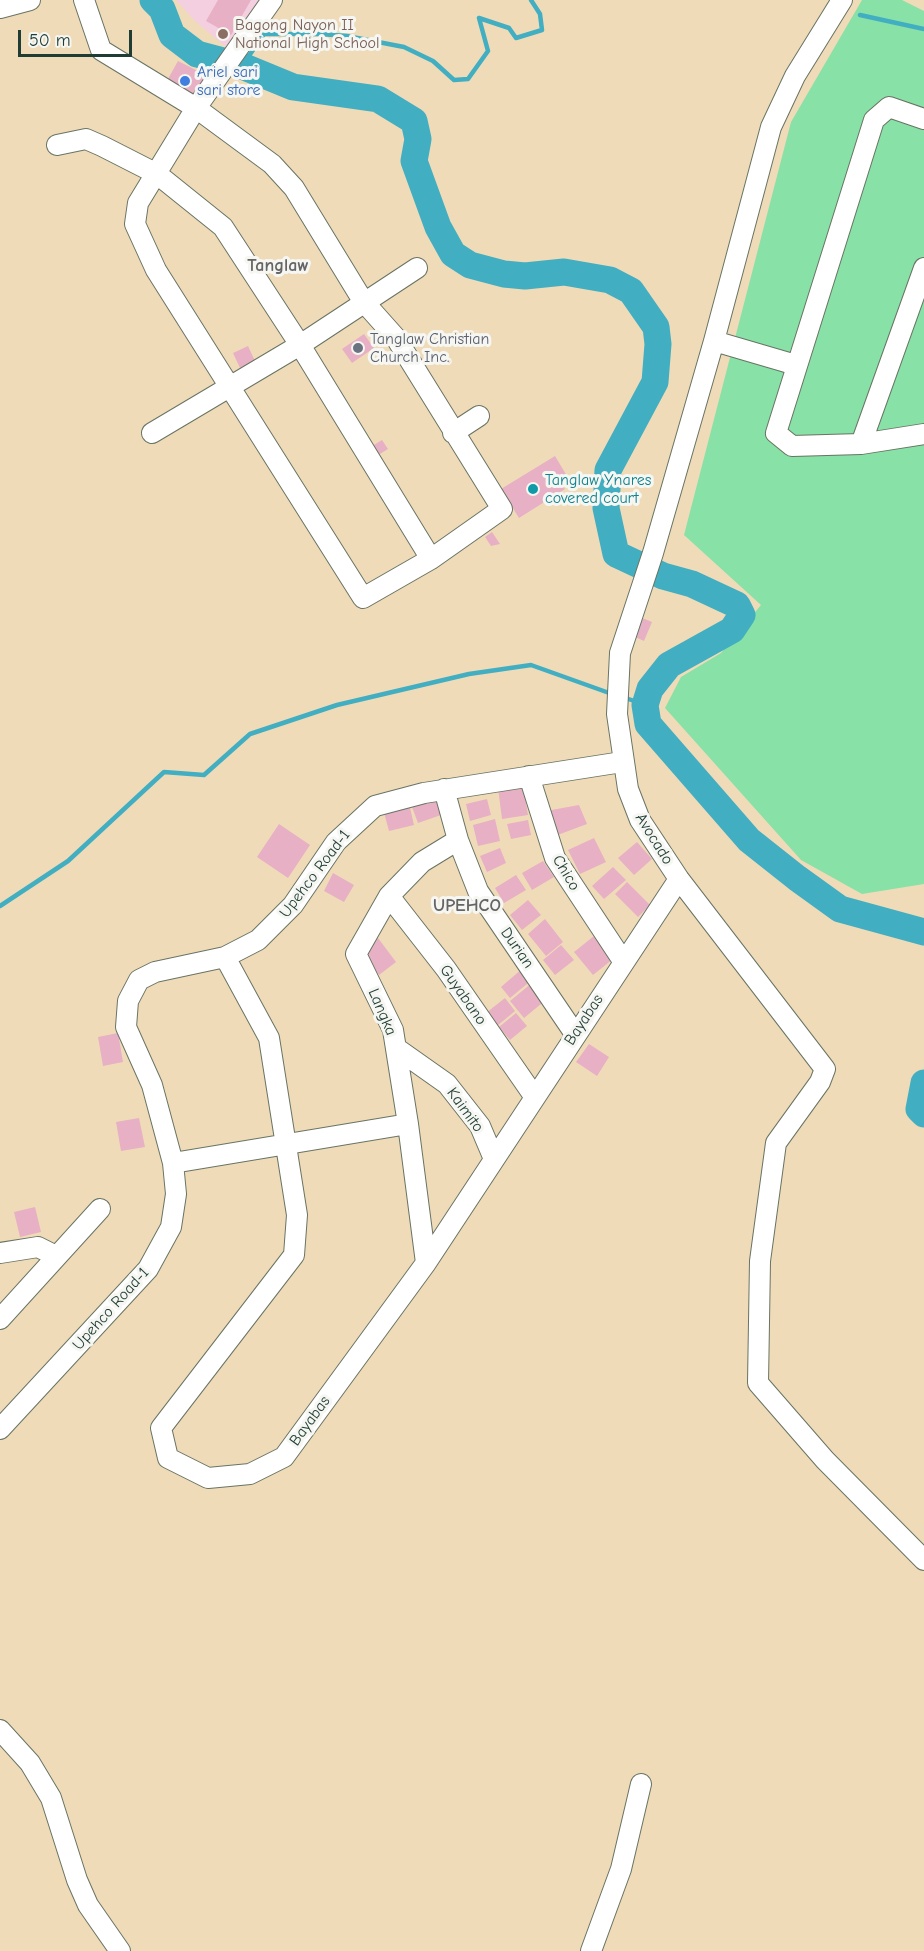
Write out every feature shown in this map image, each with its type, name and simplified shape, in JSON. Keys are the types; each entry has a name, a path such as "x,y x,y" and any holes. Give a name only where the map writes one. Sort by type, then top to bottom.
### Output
{"street":[{"path":"0,8 30,0"},
{"path":"84,0 101,50 196,108 272,164 294,188 363,301 396,338 502,510 430,559 363,598 156,270 135,224 138,203 196,108 272,0"},
{"name":"Avocado","path":"842,0 795,76 771,127 714,341 653,553 620,653 617,707 622,762 628,789 640,820 679,879 825,1069 820,1082 776,1143 760,1261 758,1383 825,1460 924,1560"},
{"path":"924,119 889,107 874,120 776,433 792,446 861,444 924,434"},
{"path":"57,146 86,139 157,174 223,226 300,345 430,559"},
{"path":"152,433 300,345 417,267"},
{"path":"861,444 924,268"},
{"path":"714,341 796,364"},
{"path":"453,433 479,416"},
{"name":"Upehco Road-1","path":"0,1429 158,1256 171,1227 174,1212 174,1163 152,1085 126,1027 128,1001 139,980 155,972 225,957 258,940 293,905 336,842 363,814 391,800 444,789 622,762"},
{"name":"Chico","path":"529,776 555,858 623,961"},
{"name":"Durian","path":"444,789 458,840 478,891 575,1034"},
{"name":"Langka","path":"426,1263 393,1030 356,954 389,896 422,862 458,840"},
{"name":"Bayabas","path":"225,957 269,1038 297,1215 294,1255 161,1428 168,1458 208,1478 250,1474 284,1456 426,1263 679,879"},
{"name":"Guyabano","path":"389,896 446,969 534,1096"},
{"name":"Kaimito","path":"396,1048 447,1084 480,1126 494,1160"},
{"path":"174,1163 408,1124"},
{"path":"0,1319 100,1209"},
{"path":"0,1253 38,1247 56,1256"},
{"path":"0,1730 30,1763 51,1798 84,1897 100,1926 120,1951"},
{"path":"591,1951 621,1869 640,1784"}],"shaded area":[{"name":"Bagong Nayon II National High School","path":"176,0 259,0 227,48 194,20"}],"green space":[{"path":"862,0 902,0 924,11 924,884 862,894 801,860 665,708 681,677 721,653 761,605 684,535 791,122"}],"building":[{"path":"218,0 251,0 231,35 206,21"},
{"name":"Ariel sari sari store","path":"178,61 206,75 192,101 164,86"},
{"name":"Tanglaw Christian Church Inc.","path":"364,334 374,348 352,363 342,349"},
{"path":"248,346 255,361 240,368 233,353"},
{"path":"382,440 388,449 375,457 369,448"},
{"name":"Tanglaw Ynares covered court","path":"555,456 567,476 559,481 565,489 519,518 501,489"},
{"path":"492,532 500,544 491,546 485,537"},
{"path":"640,617 652,622 644,641 633,636"},
{"path":"523,784 528,815 502,819 498,788"},
{"path":"436,798 441,815 418,823 412,807"},
{"path":"408,799 414,825 389,831 382,805"},
{"path":"487,799 491,815 470,821 466,804"},
{"path":"579,805 587,824 555,836 546,811"},
{"path":"495,819 500,841 478,846 473,825"},
{"path":"528,820 531,835 511,839 507,824"},
{"path":"279,824 310,845 288,878 257,857"},
{"path":"594,838 606,862 580,874 568,850"},
{"path":"637,842 652,859 634,875 618,858"},
{"path":"500,848 506,863 487,872 480,856"},
{"path":"543,861 554,877 532,890 522,873"},
{"path":"613,867 626,880 604,899 592,886"},
{"path":"333,873 354,885 344,902 324,891"},
{"path":"516,875 526,890 504,903 495,888"},
{"path":"627,882 650,905 638,917 615,894"},
{"path":"528,900 541,915 522,930 510,915"},
{"path":"545,919 563,942 546,956 528,934"},
{"path":"594,936 613,959 593,975 574,952"},
{"path":"378,938 396,962 379,975 361,951"},
{"path":"561,945 574,960 555,975 543,960"},
{"path":"523,968 533,979 510,998 501,987"},
{"path":"533,982 547,999 524,1018 510,1001"},
{"path":"505,998 515,1011 497,1026 486,1013"},
{"path":"516,1013 527,1026 510,1040 499,1027"},
{"path":"118,1033 123,1062 103,1066 98,1037"},
{"path":"589,1044 609,1057 597,1076 576,1062"},
{"path":"139,1118 145,1147 121,1151 116,1122"},
{"path":"35,1207 41,1232 20,1237 14,1212"}],"waterway":[{"path":"153,0 162,9 172,35 197,54 242,66 293,87 378,99 414,121 418,139 414,161 438,227 453,254 470,265 504,274 525,276 564,272 610,280 631,291 656,327 658,344 655,382 608,470 606,508 616,554 663,576 692,584 737,605 742,615 732,630 669,665 650,689 645,705 648,724 749,840 797,878 840,909 924,932"},
{"path":"242,66 264,34 320,34 347,36 404,47 433,61 454,80 468,79 488,51 479,18 509,28 516,38 542,30 540,14 531,0"},
{"path":"860,15 924,29"},
{"path":"0,906 68,861 164,772 204,775 250,734 337,705 469,674 531,665 612,694"},
{"path":"623,697 645,705"},
{"path":"924,1083 919,1109 924,1114"}],"place":[{"name":"Bagong Nayon II National High School","path":"223,34"},
{"name":"Ariel sari sari store","path":"185,81"},
{"name":"Tanglaw Christian Church Inc.","path":"358,348"},
{"name":"Tanglaw Ynares covered court","path":"533,489"}],"district":[{"name":"Tanglaw","path":"278,266"},
{"name":"UPEHCO","path":"467,906"}]}
